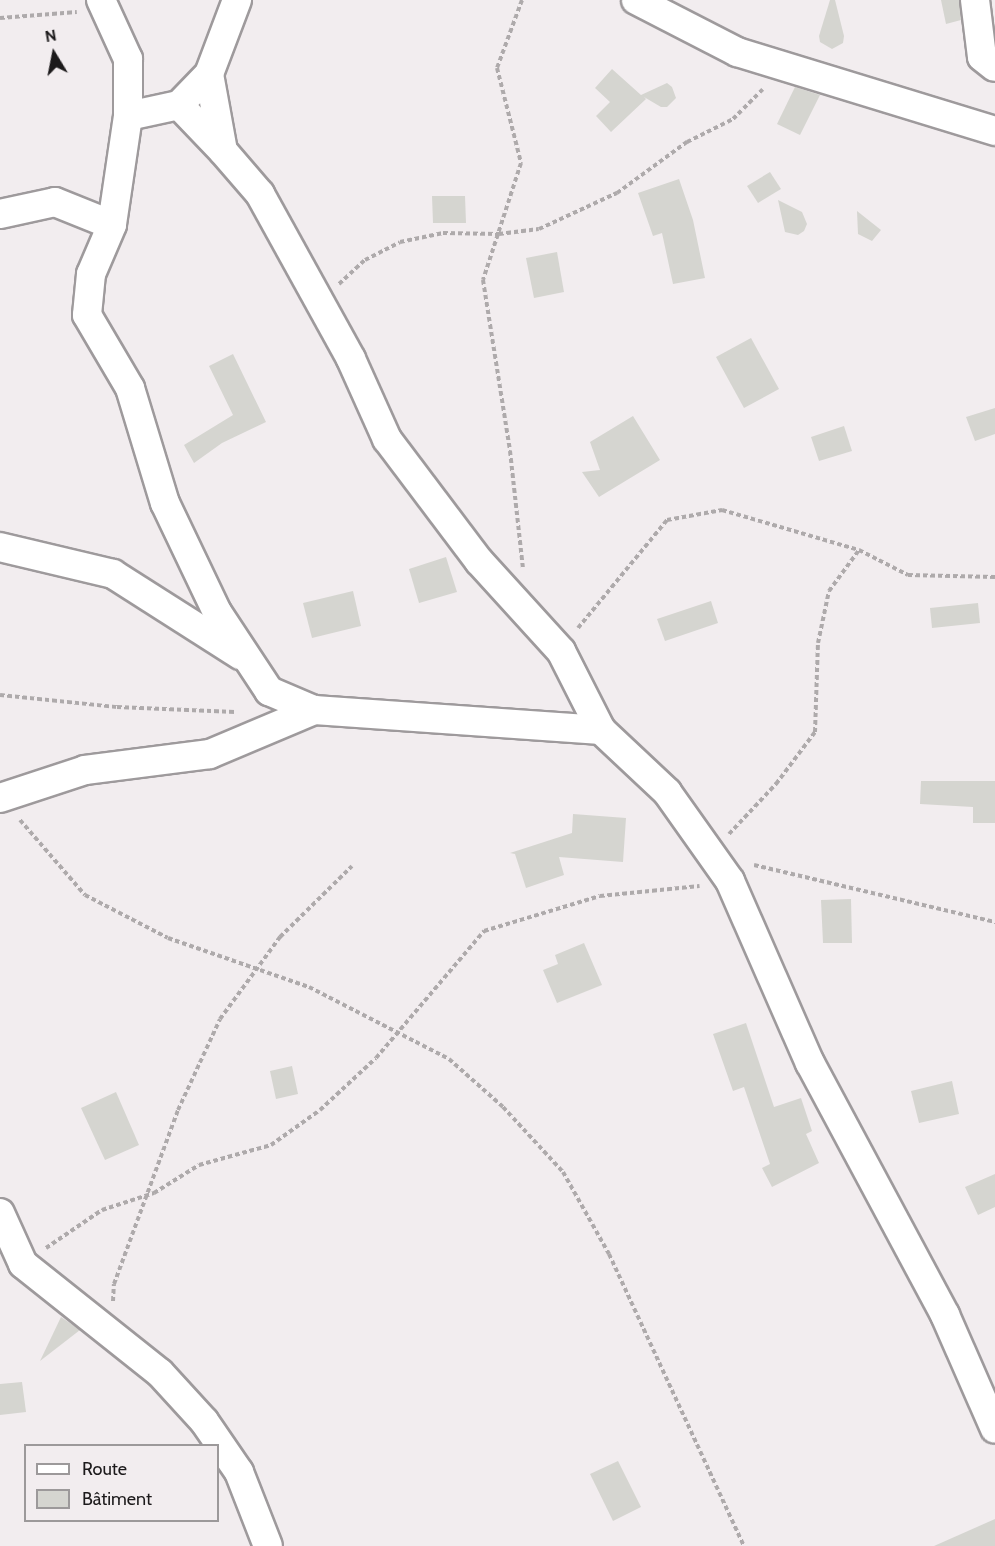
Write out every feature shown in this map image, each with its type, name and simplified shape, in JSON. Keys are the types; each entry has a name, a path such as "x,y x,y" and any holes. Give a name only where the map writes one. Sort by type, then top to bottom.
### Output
{"street":[{"path":"128,116 179,105 210,74 237,0"},
{"path":"636,0 737,52 995,131"},
{"path":"975,0 982,57 995,67"},
{"path":"103,5 129,59 128,116 112,225 91,274 87,315 130,388 165,503 217,612 269,691 314,710 601,730"},
{"path":"210,74 223,150"},
{"path":"179,105 223,150 260,194 351,359 387,439 479,561 561,651 601,730 667,792 730,881 810,1063 945,1315 995,1429"},
{"path":"0,214 55,202 112,225"},
{"path":"0,547 113,574 250,661"},
{"path":"0,797 85,770 210,754 314,710"},
{"path":"0,1213 12,1265 112,1335 160,1372 204,1421 239,1472 268,1546"}],"path":[{"path":"522,0 497,68 521,163 483,280 510,451 528,614"},
{"path":"0,18 103,5"},
{"path":"318,302 365,260 400,242 443,233 499,234 539,229 617,193 687,142 733,119 785,68"},
{"path":"561,651 667,520 722,510 859,550 908,575 995,577"},
{"path":"859,550 828,591 818,643 815,732 776,784 711,854 995,922"},
{"path":"0,695 128,708 248,712"},
{"path":"0,797 85,895 168,939 309,987 397,1035 449,1059 503,1107 563,1172 609,1254 744,1546"},
{"path":"112,1335 114,1284 178,1110 220,1019 280,938 352,866"},
{"path":"12,1265 102,1210 147,1195 199,1165 271,1145 320,1110 397,1035 484,931 600,896 730,881"}],"building":[{"path":"830,0 835,0 844,36 843,43 832,49 820,42 819,36"},
{"path":"941,0 959,0 961,20 946,24"},
{"path":"612,69 641,95 667,83 672,87 676,98 667,107 661,107 644,97 646,99 611,132 596,116 610,102 595,88"},
{"path":"795,87 820,95 800,135 777,124"},
{"path":"770,172 781,189 758,203 747,186"},
{"path":"679,179 693,220 705,278 673,284 662,233 653,236 638,193"},
{"path":"432,196 465,196 466,223 433,223"},
{"path":"778,200 802,212 807,224 804,231 798,235 785,232"},
{"path":"857,211 881,230 872,241 858,234"},
{"path":"557,252 564,292 534,298 526,258"},
{"path":"751,338 779,389 744,408 716,357"},
{"path":"233,354 266,422 222,443 194,463 184,445 233,415 209,366"},
{"path":"995,408 995,434 975,441 966,417"},
{"path":"633,416 660,460 599,497 582,472 600,470 590,442"},
{"path":"844,426 852,451 819,461 811,437"},
{"path":"446,557 457,592 419,603 409,569"},
{"path":"353,591 361,626 312,638 303,603"},
{"path":"711,601 718,623 665,641 657,619"},
{"path":"978,603 980,623 932,628 930,608"},
{"path":"921,781 995,781 995,823 973,823 973,807 920,804"},
{"path":"573,814 626,818 623,862 559,857 564,875 526,888 515,854 510,853 572,833"},
{"path":"851,899 852,943 823,943 821,900"},
{"path":"584,943 602,985 557,1003 543,970 558,964 555,955"},
{"path":"746,1023 774,1107 801,1098 812,1131 806,1134 819,1163 772,1187 762,1168 770,1164 744,1087 733,1091 713,1034"},
{"path":"292,1066 298,1094 276,1099 270,1071"},
{"path":"952,1081 959,1114 919,1123 911,1091"},
{"path":"116,1092 139,1145 105,1160 81,1108"},
{"path":"995,1174 995,1207 978,1215 965,1187"},
{"path":"61,1317 80,1330 40,1361"},
{"path":"22,1382 26,1412 0,1415 0,1384"},
{"path":"618,1461 641,1507 613,1521 590,1474"},
{"path":"995,1519 995,1546 934,1546"}]}
